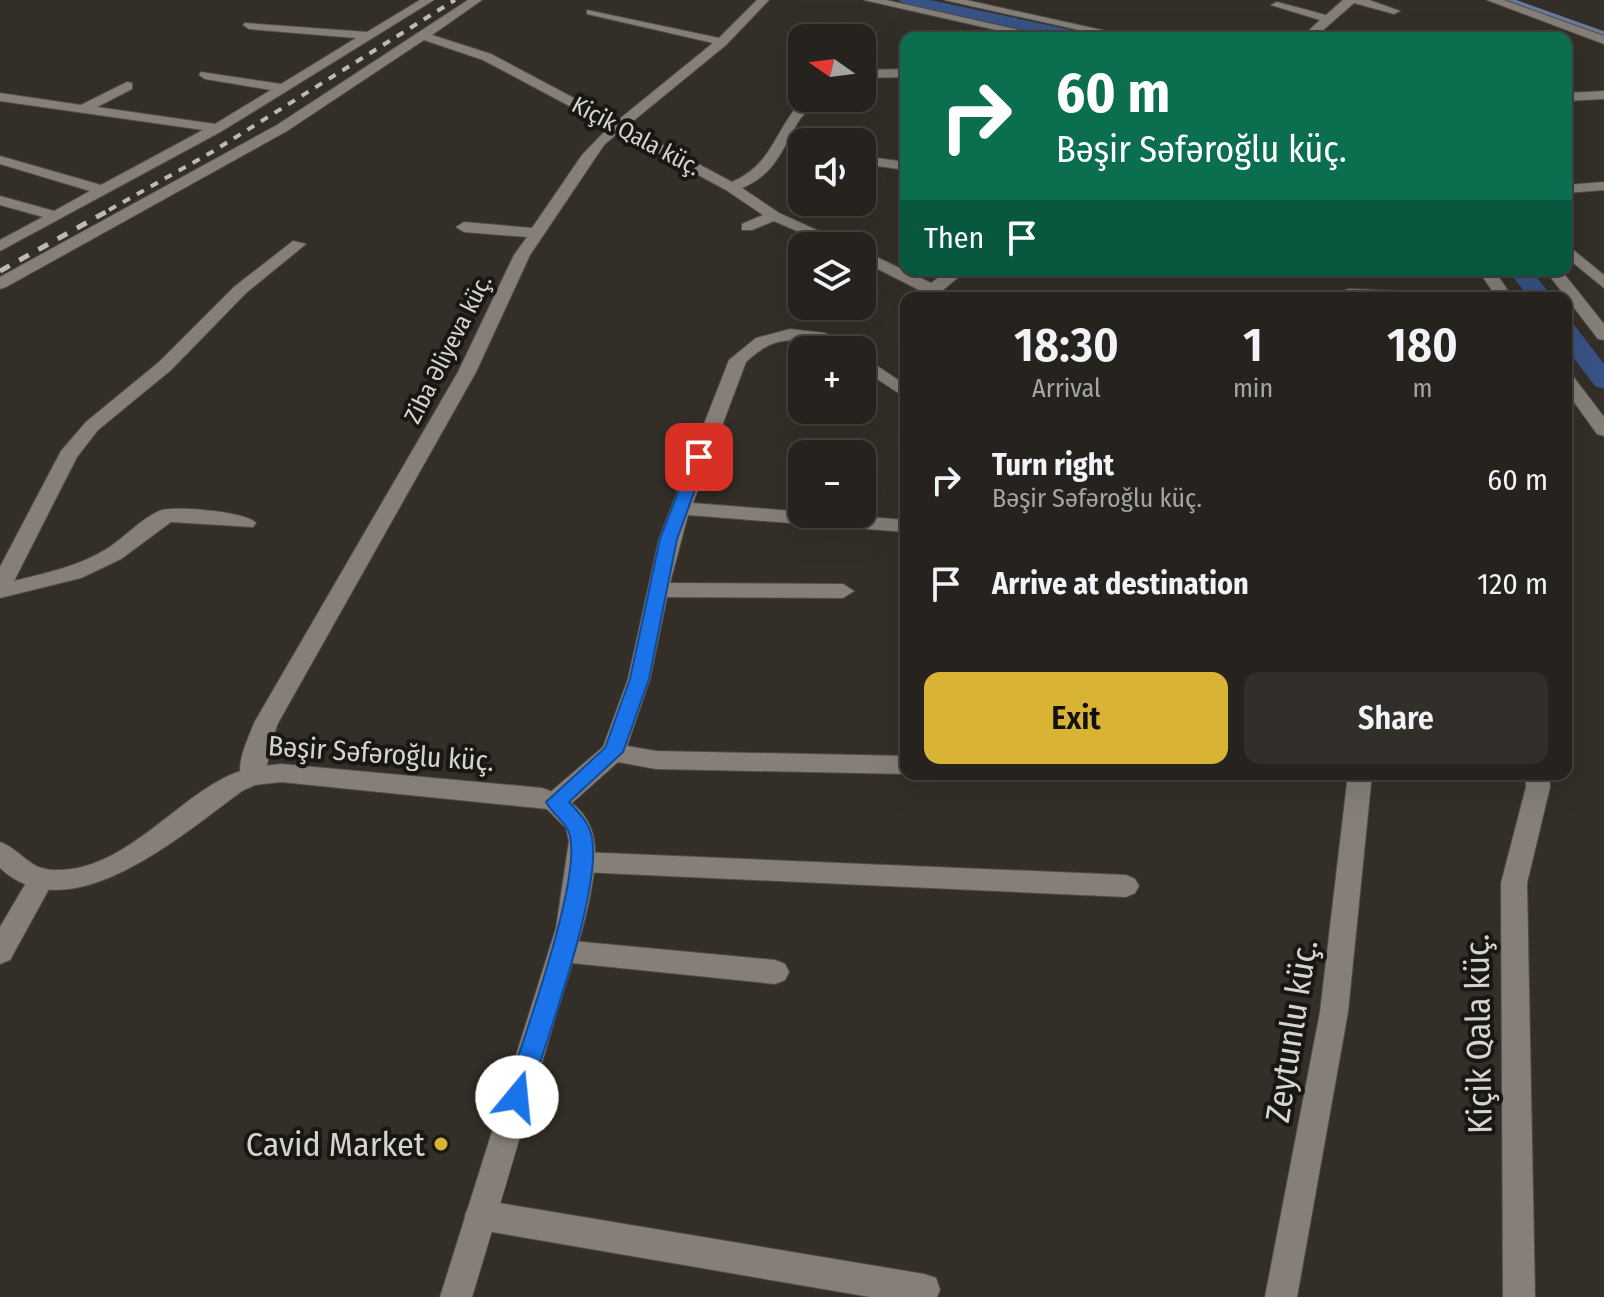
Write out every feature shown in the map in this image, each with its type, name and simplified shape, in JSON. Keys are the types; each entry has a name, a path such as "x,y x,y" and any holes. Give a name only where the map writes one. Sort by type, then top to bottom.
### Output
{"street":[{"path":"0,246 217,128 428,0"},
{"path":"0,284 282,128 476,0"},
{"name":"Ziba Əliyeva küç.","path":"252,776 255,752 266,723 467,372 522,255 599,142 722,42 763,0"},
{"path":"870,0 1018,32"},
{"path":"950,0 972,2 1105,32"},
{"path":"1314,32 1350,0"},
{"path":"1357,0 1394,11"},
{"path":"1493,0 1604,40"},
{"path":"1277,5 1329,19"},
{"path":"1548,5 1604,26"},
{"path":"591,12 722,42"},
{"path":"249,25 369,36"},
{"name":"Kiçik Qala küç.","path":"424,36 487,57 731,187 774,216 811,232"},
{"path":"876,74 900,73"},
{"path":"205,75 284,88"},
{"path":"83,109 127,86"},
{"path":"1572,97 1604,95"},
{"path":"0,97 217,128"},
{"path":"731,187 761,175 785,150 799,112"},
{"path":"0,160 104,191"},
{"path":"876,162 900,165"},
{"path":"1572,189 1604,186"},
{"path":"0,200 57,216"},
{"path":"747,227 774,216"},
{"path":"464,227 537,233"},
{"path":"0,589 68,455 92,426 165,366 240,290 298,244"},
{"path":"1572,254 1604,283"},
{"path":"876,262 900,274"},
{"path":"904,276 936,292"},
{"path":"932,290 951,276"},
{"path":"1558,276 1570,292"},
{"path":"1572,294 1604,335"},
{"path":"456,1297 562,951 581,862 582,841 577,824 556,802 613,752 639,679 669,539 738,360 751,344 762,339 801,334 811,336"},
{"path":"876,371 900,389"},
{"path":"1572,387 1604,430"},
{"path":"680,508 900,526"},
{"path":"0,589 74,573 114,554 165,516 181,514 246,523"},
{"path":"659,590 843,591"},
{"path":"613,752 656,760 900,765"},
{"name":"Bəşir Səfəroğlu küç.","path":"0,852 19,871 42,878 82,878 111,868 233,784 252,776 281,773 542,797 556,802"},
{"name":"Zeytunlu küç.","path":"1281,1297 1334,1012 1359,780"},
{"name":"Kiçik Qala küç.","path":"1519,1297 1514,883 1537,780"},
{"path":"581,862 1126,886"},
{"path":"0,952 42,878"},
{"path":"562,951 775,972"},
{"path":"481,1215 924,1290"}],"waterway":[{"path":"906,0 1058,32"},
{"path":"1509,0 1604,34"},
{"path":"1524,276 1536,292"},
{"path":"1572,339 1604,381"}],"railway":[{"path":"109,210 212,152 455,0"},
{"path":"0,271 113,208"}],"place":[{"name":"Cavid Market","path":"441,1144"}],"route":[{"path":"517,1097 569,928 581,862 582,841 577,824 571,813 556,802 613,752 639,679 669,539 699,457"}]}
